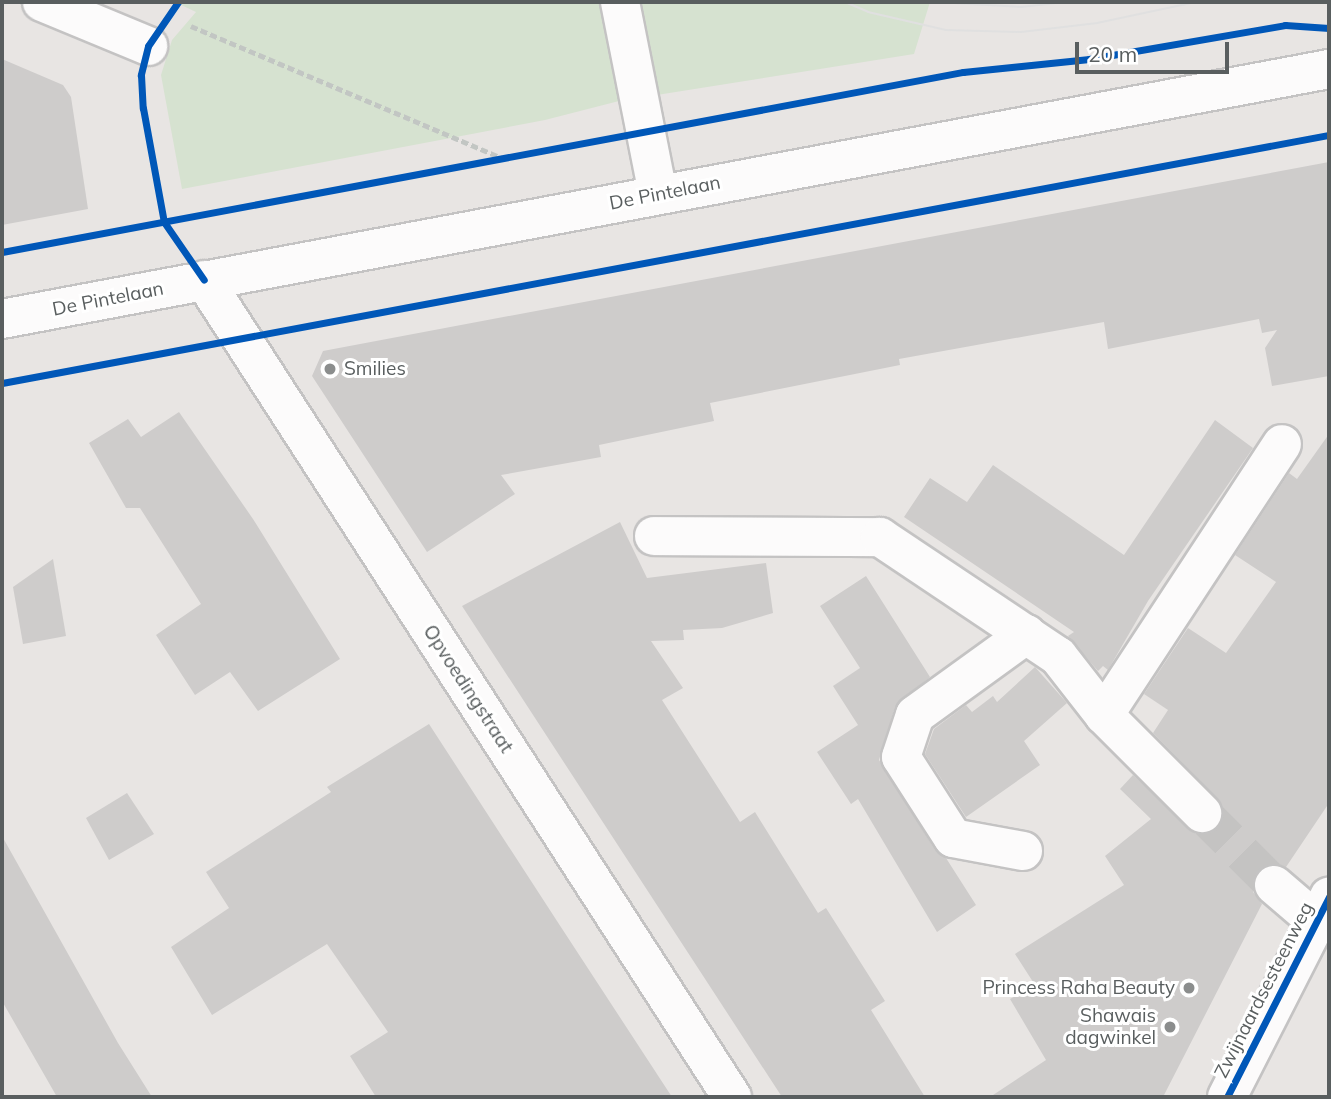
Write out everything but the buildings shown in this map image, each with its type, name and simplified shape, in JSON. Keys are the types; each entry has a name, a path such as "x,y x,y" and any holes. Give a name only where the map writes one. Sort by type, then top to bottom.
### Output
{"street":[{"path":"41,2 148,46"},
{"path":"620,2 658,194"},
{"name":"De Pintelaan","path":"2,319 1329,69"},
{"name":"Opvoedingstraat","path":"204,280 732,1097"},
{"path":"1104,715 1282,444"},
{"path":"653,536 880,537 1058,656 1104,715 1202,813"},
{"path":"1023,851 953,838 901,757 915,715 1027,634"},
{"path":"1274,885 1323,909"},
{"name":"Zwijnaardsesteenweg","path":"1227,1097 1323,909"}],"path":[{"path":"180,21 502,158"},
{"path":"489,160 516,155"}],"green space":[{"path":"175,2 930,2 914,54 619,101 545,120 182,189 161,75 172,40 196,12"}],"tunnel":[{"path":"1202,813 1274,885"}],"tram line":[{"path":"845,2 868,12 946,30 1021,32 1097,23 1196,2"},
{"path":"935,2 1021,7 1066,2"}],"cycle path":[{"path":"178,2 148,46 141,75 143,108 164,222 204,280"},
{"path":"2,252 963,72 1089,59 1285,25 1329,28"},
{"path":"2,383 1329,135"},
{"path":"1227,1097 1329,897"}],"place":[{"name":"Smilies","path":"330,369"},
{"name":"Princess Raha Beauty","path":"1189,988"},
{"name":"Shawais dagwinkel","path":"1170,1027"}]}
